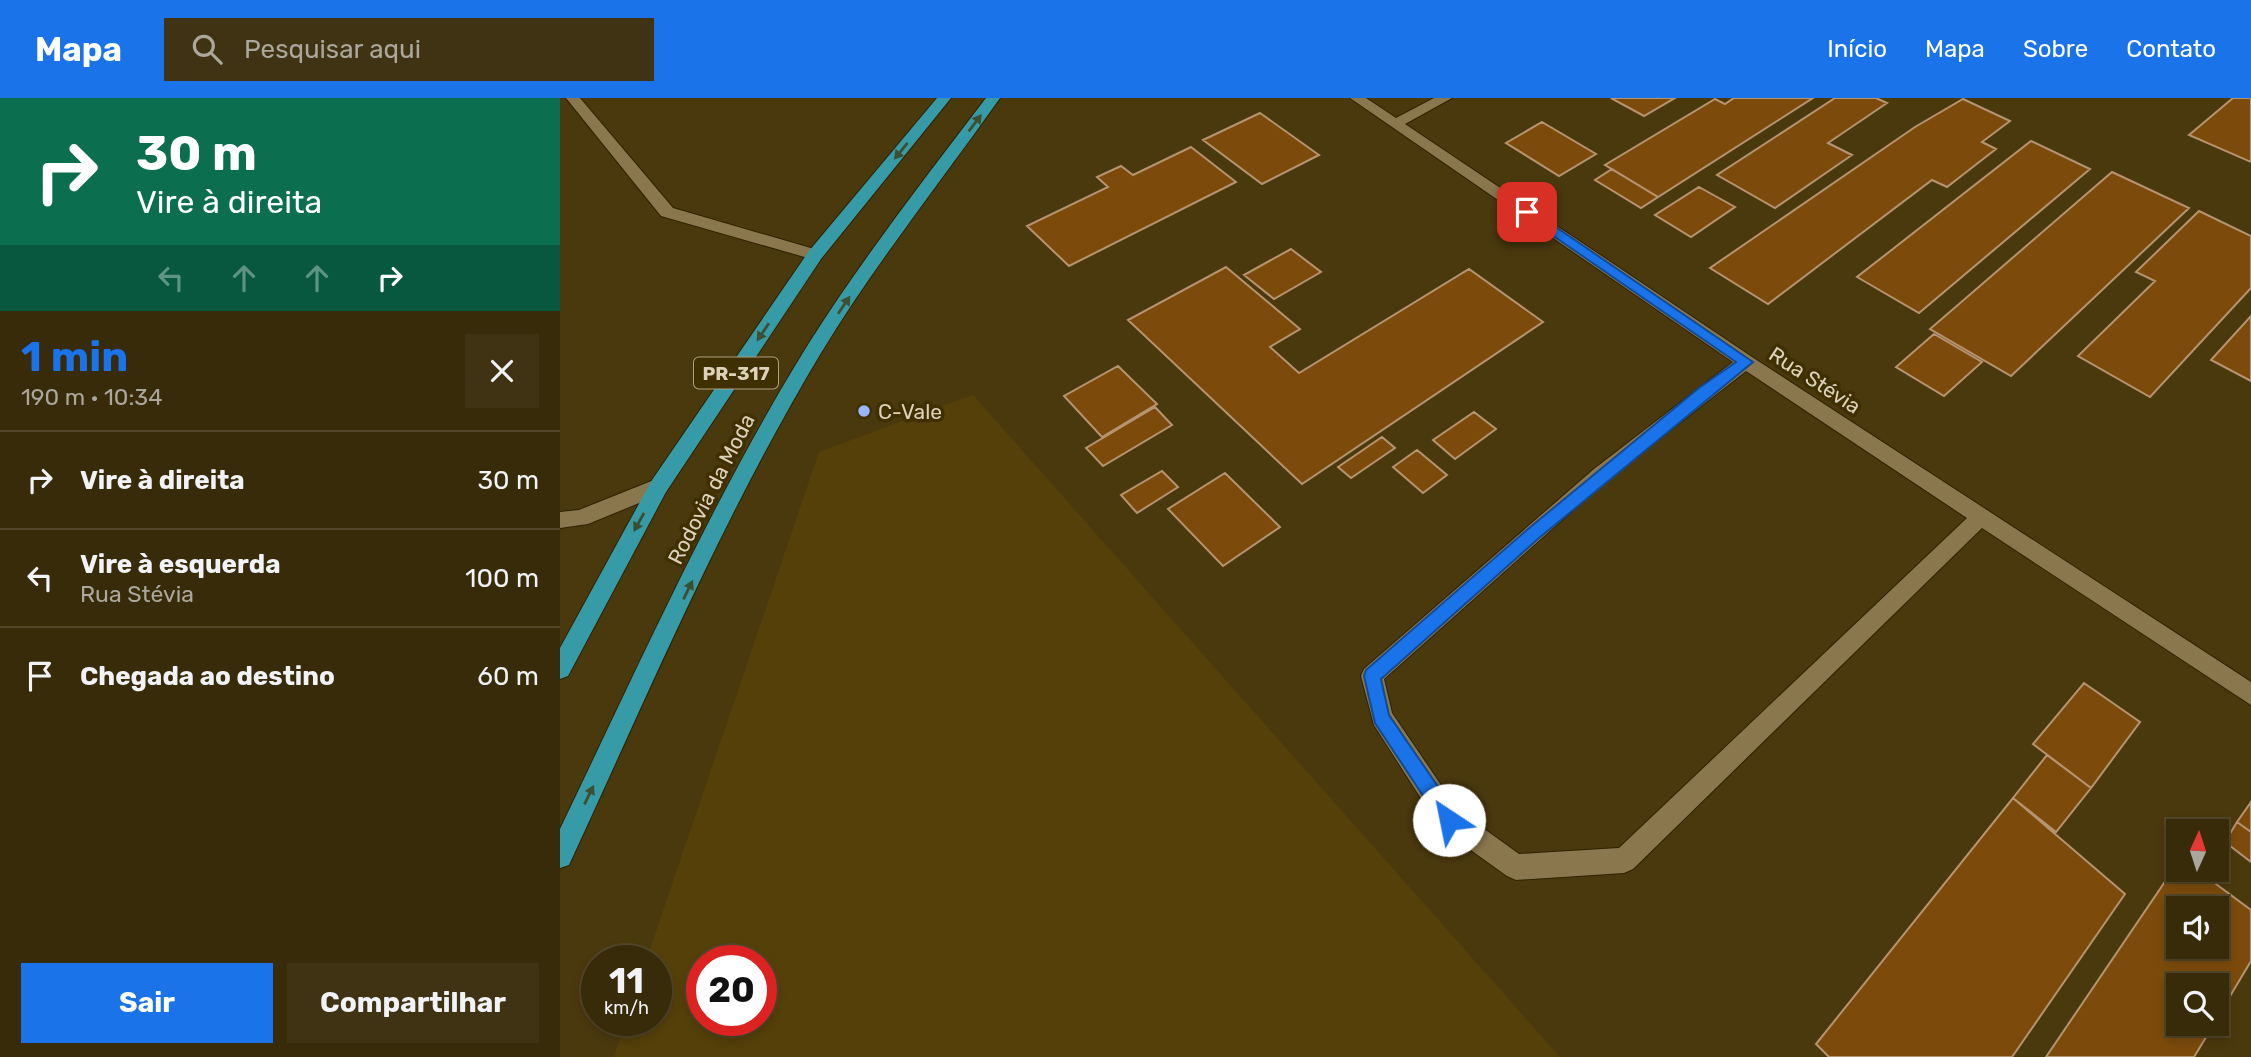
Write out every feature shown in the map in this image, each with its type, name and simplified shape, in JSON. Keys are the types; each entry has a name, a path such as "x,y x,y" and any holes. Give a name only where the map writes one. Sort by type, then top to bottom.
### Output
{"highway":[{"name":"Rodovia da Moda","path":"562,658 659,485 815,255 944,98"},
{"name":"Rodovia da Moda","path":"560,856 754,454 815,348 871,265 993,98"}],"street":[{"path":"572,98 667,212 815,255"},
{"name":"Rua Stévia","path":"1357,98 1746,362 2251,695"},
{"path":"1396,123 1445,98"},
{"path":"1746,362 1704,392 1533,534 1372,676 1381,718 1449,820 1516,867 1624,860 1981,517"},
{"path":"560,520 581,518 659,485"}],"shaded area":[{"path":"973,395 1560,1057 614,1057 621,1036 672,1036 672,945 651,945 819,452"}],"building":[{"path":"1611,98 1675,98 1644,116"},
{"path":"1734,98 1813,98 1658,197 1605,165 1715,99 1725,104"},
{"path":"1835,98 1876,98 1887,103 1828,143 1852,155 1775,208 1717,175"},
{"path":"2233,98 2251,98 2251,162 2189,135"},
{"path":"1963,99 2010,121 1982,142 1996,149 1947,187 1932,180 1768,304 1710,268 1915,127"},
{"path":"1260,113 1319,155 1262,184 1203,140"},
{"path":"1542,122 1596,154 1559,176 1506,143"},
{"path":"2031,141 2090,169 1919,313 1857,277"},
{"path":"1191,147 1236,182 1069,266 1027,226 1108,187 1097,177 1121,166 1133,175"},
{"path":"1612,169 1658,197 1641,208 1595,180"},
{"path":"2112,172 2189,208 2011,376 1930,329"},
{"path":"1699,187 1735,207 1691,237 1655,215"},
{"path":"2199,211 2251,236 2251,288 2150,397 2078,356 2155,281 2136,272"},
{"path":"1291,249 1321,272 1274,299 1244,275"},
{"path":"1226,267 1300,329 1270,347 1299,373 1469,269 1543,322 1302,484 1128,320"},
{"path":"2251,316 2251,381 2211,360"},
{"path":"1934,334 1982,362 1944,396 1896,367"},
{"path":"1118,366 1157,404 1102,437 1064,396"},
{"path":"1155,407 1172,425 1103,466 1086,448"},
{"path":"1474,412 1496,429 1455,459 1433,440"},
{"path":"1382,437 1395,448 1351,478 1338,467"},
{"path":"1417,450 1447,475 1423,493 1393,467"},
{"path":"1162,471 1178,487 1137,513 1121,495"},
{"path":"1225,473 1280,527 1223,566 1168,509"},
{"path":"2084,683 2140,722 2091,788 2033,744"},
{"path":"2047,755 2091,788 2056,832 2013,798"},
{"path":"2013,798 2125,894 2012,1057 1829,1057 1816,1044"},
{"path":"2251,802 2251,832 2237,822"},
{"path":"2237,822 2251,832 2251,862 2230,846 2230,834"},
{"path":"2166,880 2213,882 2251,910 2251,961 2229,998 2229,973 2166,973 2166,1036 2207,1036 2194,1057 2046,1057"}],"place":[{"name":"C-Vale","path":"864,411"}],"route":[{"path":"1449,820 1381,718 1372,676 1533,534 1704,392 1746,362 1527,212"}]}
